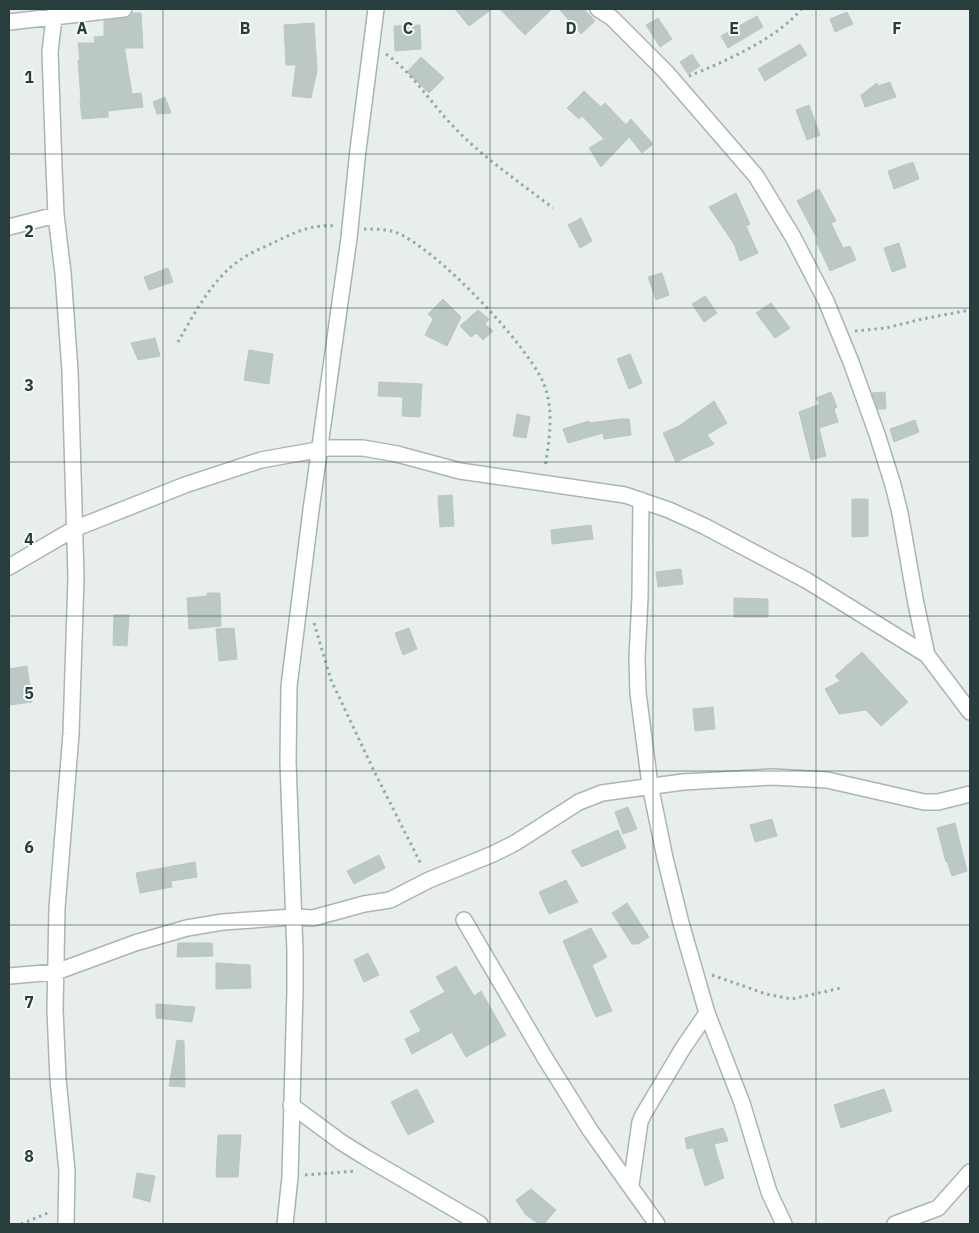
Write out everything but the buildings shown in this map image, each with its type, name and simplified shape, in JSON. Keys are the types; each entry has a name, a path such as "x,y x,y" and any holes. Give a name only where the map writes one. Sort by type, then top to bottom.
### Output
{"street":[{"path":"9,22 55,12 124,9"},
{"path":"285,1224 290,1177 295,990 288,762 289,686 310,510 350,228 376,9"},
{"path":"598,9 612,18 674,81 743,160 766,192 826,301 877,434 893,485 928,655"},
{"path":"55,12 50,52 56,214 63,273 70,371 76,577 71,734 56,908 56,1044 65,1146 66,1224"},
{"path":"9,227 56,214"},
{"path":"9,568 74,529 157,495 251,463 338,447 363,448 397,454 460,471 606,492 641,500 704,526 806,580 928,655 970,712"},
{"path":"641,500 637,658 638,693 650,785 681,923 707,1013 742,1103 769,1192 784,1224"},
{"path":"9,976 56,972 134,943 187,928 223,922 321,917 364,904 390,900 429,880 502,850 584,800 602,794 650,785 713,779 773,777 827,780 924,802 938,802 970,794"},
{"path":"464,920 545,1058 590,1130 631,1185 656,1224"},
{"path":"631,1185 643,1115 707,1013"},
{"path":"291,1105 341,1142 480,1224"},
{"path":"895,1224 938,1208 970,1172"}],"path":[{"path":"674,81 720,62 756,43 788,24 801,9"},
{"path":"371,43 404,69 452,125 485,157 553,208"},
{"path":"178,342 203,301 226,272 240,260 299,230 324,225 390,231 402,235 426,251 492,313 516,343 542,382 550,415 550,433 543,484"},
{"path":"840,336 858,330 886,328 970,310"},
{"path":"313,620 332,680 378,779 429,880"},
{"path":"694,965 715,977 766,994 792,999 841,988"},
{"path":"290,1177 362,1171"},
{"path":"22,1224 67,1206"}]}
